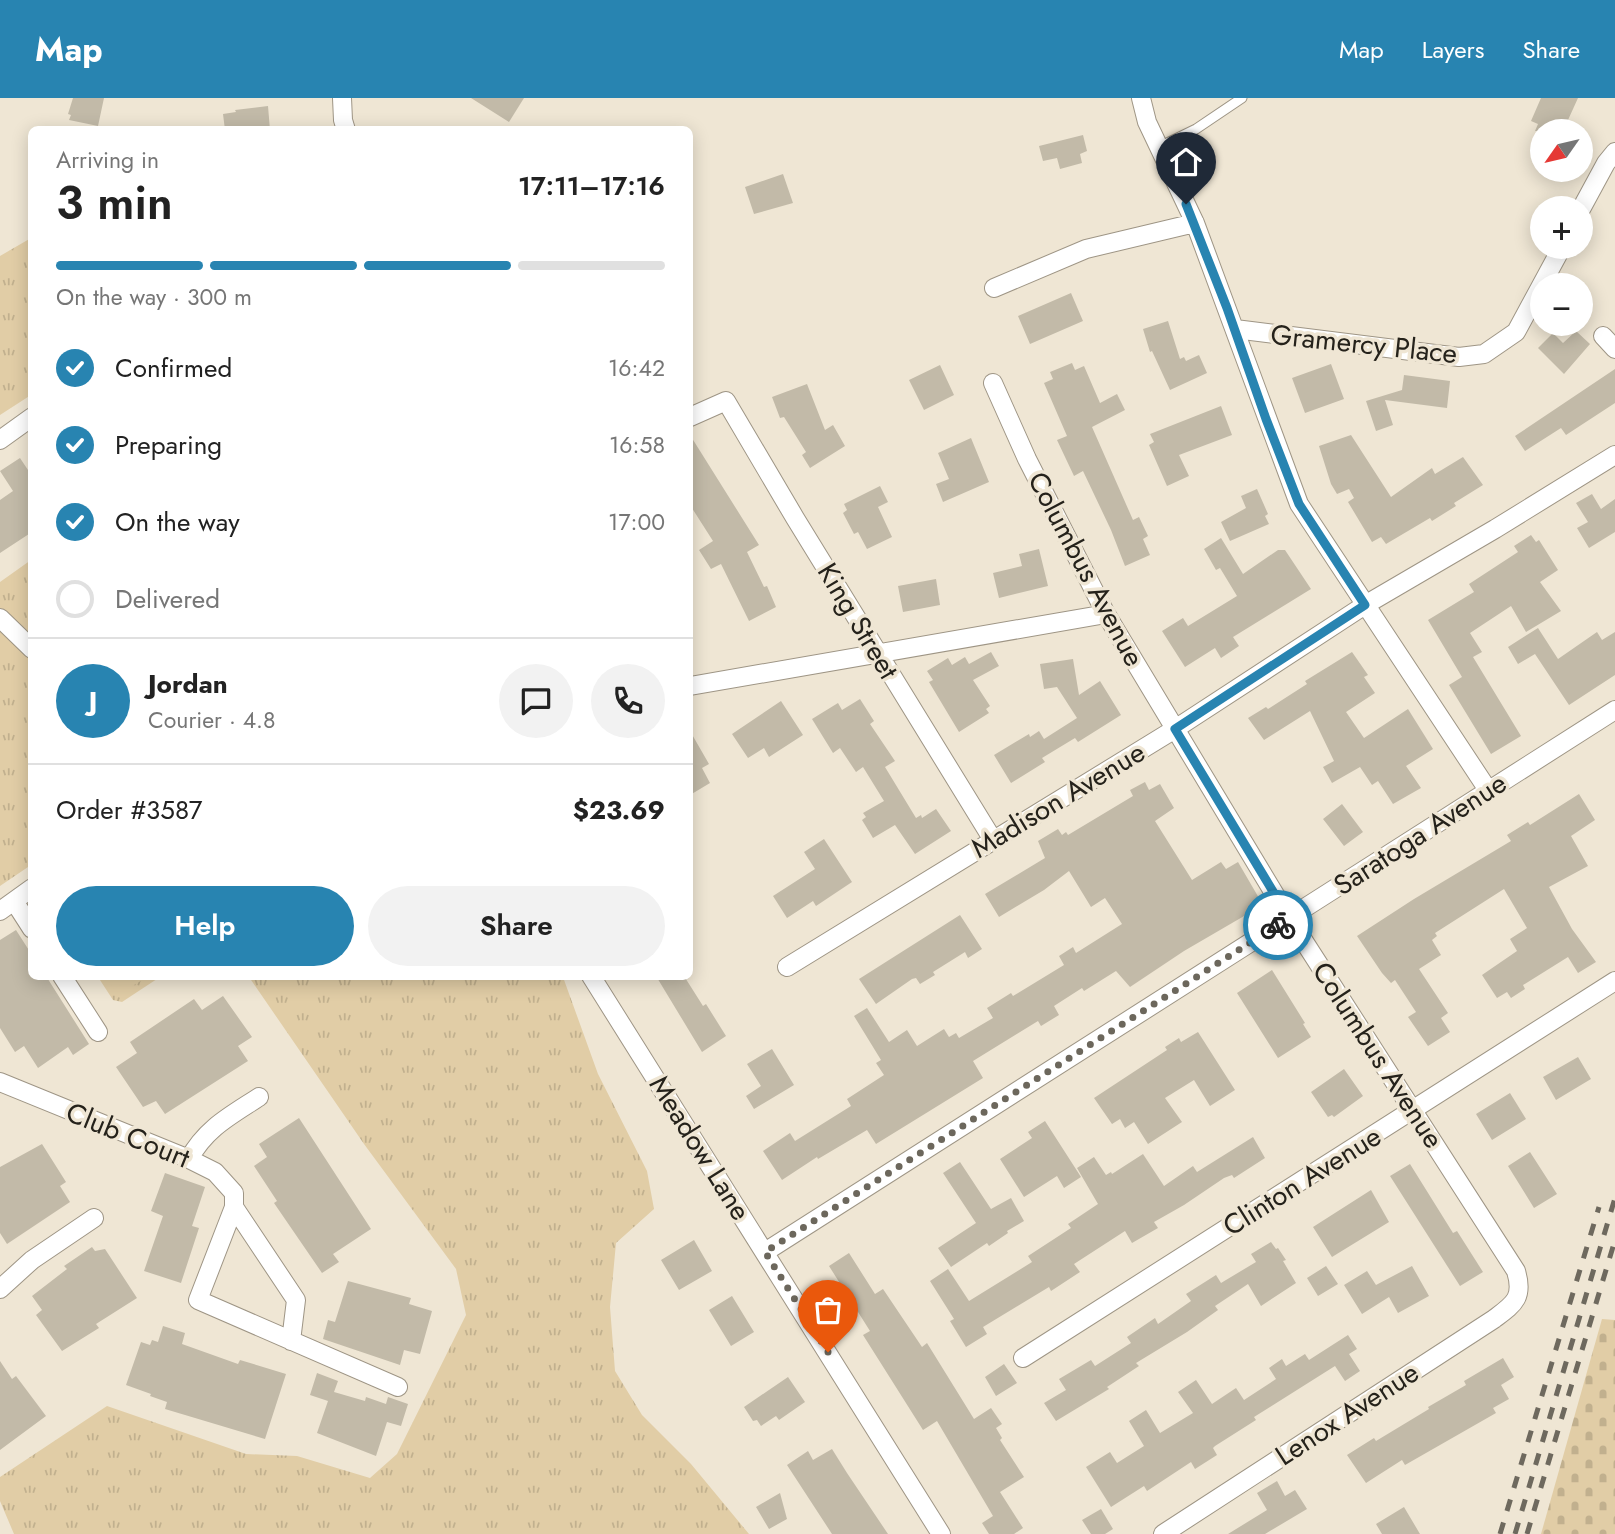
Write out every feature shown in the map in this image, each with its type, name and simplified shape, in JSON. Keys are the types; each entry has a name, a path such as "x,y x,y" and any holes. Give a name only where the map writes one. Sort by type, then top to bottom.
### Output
{"street":[{"path":"342,98 345,126"},
{"path":"1141,98 1147,122 1195,223 1299,504 1488,790"},
{"path":"1588,196 1615,152"},
{"path":"994,288 1086,249 1195,223"},
{"name":"Gramercy Place","path":"1235,329 1460,357 1484,355 1516,332 1556,259"},
{"name":"Columbus Avenue","path":"993,383 1027,459 1106,614 1289,918 1516,1271 1520,1285"},
{"name":"King Street","path":"693,416 726,401 993,840"},
{"path":"0,440 28,420"},
{"name":"Madison Avenue","path":"786,967 1175,729 1365,605 1615,456"},
{"path":"693,686 1106,614"},
{"path":"0,618 28,645"},
{"name":"Saratoga Avenue","path":"765,1252 1615,710"},
{"path":"28,891 7,906 28,925"},
{"path":"65,980 98,1032"},
{"name":"Meadow Lane","path":"595,980 941,1534"},
{"name":"Clinton Avenue","path":"1023,1359 1615,981"},
{"name":"Club Court","path":"0,1082 215,1172 234,1193 234,1207 296,1300 291,1341"},
{"path":"189,1159 199,1141 214,1126 259,1097"},
{"path":"234,1207 198,1300 398,1387"},
{"path":"0,1289 32,1260 94,1218"},
{"name":"Lenox Avenue","path":"1163,1534 1494,1319 1515,1303 1520,1285"}],"lane":[{"path":"1159,147 1196,129 1242,98"}],"green space":[{"path":"28,240 28,397 0,415 0,256"},
{"path":"28,562 28,867 0,886 0,582"},
{"path":"100,980 155,980 122,1002 113,1000"},
{"path":"108,980 142,980 126,990 123,984 114,989"},
{"path":"251,980 564,980 598,1074 647,1171 654,1209 616,1243 610,1307 615,1371 642,1415 691,1464 749,1534 14,1534 0,1501 0,1477 107,1406 246,1454 297,1456 370,1478 397,1454 466,1315 456,1269 364,1144"},
{"path":"1602,1319 1615,1320 1615,1534 1541,1534"}],"building":[{"path":"73,98 104,98 98,126 69,120"},
{"path":"471,98 524,98 509,122"},
{"path":"1541,98 1578,98 1568,119 1532,119"},
{"path":"268,106 270,126 224,126 223,114 236,112 235,110"},
{"path":"1083,135 1087,151 1080,154 1082,163 1060,169 1057,158 1043,161 1039,146"},
{"path":"783,174 793,203 754,214 745,187"},
{"path":"1071,293 1083,321 1030,344 1018,316"},
{"path":"1168,321 1180,359 1184,357 1186,361 1199,355 1207,373 1170,390 1152,351 1150,352 1143,329"},
{"path":"1550,336 1556,336 1563,343 1571,336 1581,336 1590,344 1564,374 1538,348"},
{"path":"1072,363 1075,370 1084,366 1100,403 1117,394 1125,410 1092,427 1133,520 1139,517 1148,536 1143,539 1150,555 1125,566 1083,471 1074,476 1057,440 1067,436 1044,383 1053,379 1050,372"},
{"path":"1331,364 1344,399 1305,413 1292,378"},
{"path":"940,365 954,395 924,410 909,380"},
{"path":"1615,369 1615,403 1566,435 1561,428 1525,451 1515,436"},
{"path":"1404,375 1450,381 1447,408 1385,400 1393,425 1376,431 1366,401 1402,390"},
{"path":"807,384 825,430 833,425 845,446 810,468 802,455 806,452 784,417 780,418 772,397"},
{"path":"1221,406 1232,435 1179,455 1189,476 1167,486 1149,445 1154,442 1150,434"},
{"path":"1351,435 1391,497 1432,468 1435,474 1463,457 1483,485 1432,521 1430,518 1386,544 1381,537 1372,542 1348,502 1354,498 1349,489 1337,494 1331,484 1319,446"},
{"path":"971,438 989,482 943,502 936,484 949,479 938,453"},
{"path":"693,440 759,545 747,552 776,607 749,621 721,564 711,569 699,550 713,541 693,510"},
{"path":"20,458 28,470 28,535 0,553 0,500 13,491 0,471"},
{"path":"880,486 888,502 878,507 892,537 867,549 858,532 854,534 843,513 847,510 844,504"},
{"path":"1257,489 1268,514 1265,516 1269,524 1230,541 1221,522 1246,508 1241,496"},
{"path":"1592,494 1601,509 1615,499 1615,532 1589,548 1577,528 1588,522 1576,503"},
{"path":"1531,535 1536,542 1539,540 1558,570 1540,582 1561,611 1526,632 1511,606 1470,633 1482,652 1473,657 1521,736 1491,754 1449,685 1462,677 1428,620 1474,592 1469,584 1518,552 1514,546"},
{"path":"1221,538 1243,574 1278,550 1285,550 1311,589 1233,637 1239,646 1221,658 1215,648 1185,667 1162,631 1183,618 1188,626 1237,596 1220,568 1216,570 1204,549"},
{"path":"1039,549 1048,586 999,598 993,573 1022,566 1019,554"},
{"path":"936,579 940,605 903,612 898,586"},
{"path":"1538,628 1558,659 1597,632 1602,640 1615,632 1615,675 1569,705 1535,654 1518,664 1508,647"},
{"path":"991,652 999,666 973,680 990,706 986,709 989,713 959,732 929,682 933,680 927,671 948,658 952,665 965,657 969,664"},
{"path":"1352,652 1368,675 1364,677 1375,693 1346,712 1364,738 1408,709 1433,749 1406,766 1421,788 1393,804 1378,781 1372,785 1360,767 1332,783 1323,767 1334,761 1310,711 1264,740 1248,718 1266,707 1268,709 1307,684 1305,681"},
{"path":"1073,659 1079,695 1100,681 1121,715 1078,742 1075,738 1042,758 1045,762 1011,783 994,755 1029,734 1030,737 1039,731 1044,739 1077,718 1057,687 1044,689 1040,664"},
{"path":"860,699 874,721 870,724 895,761 885,767 916,818 921,815 922,818 936,809 951,831 915,854 895,825 873,838 862,820 866,817 863,813 884,801 863,767 856,772 840,748 833,753 812,719 838,703 842,710"},
{"path":"781,701 803,735 769,757 764,748 748,758 732,734"},
{"path":"693,736 709,764 702,768 710,783 693,793"},
{"path":"1145,782 1149,790 1160,784 1174,808 1155,821 1192,880 1221,862 1226,869 1238,862 1263,905 1184,951 1130,987 1116,971 1084,991 1082,988 1054,1006 1059,1015 1041,1026 1038,1021 973,1061 983,1078 876,1144 867,1130 782,1180 763,1151 790,1133 795,1141 851,1106 847,1099 884,1075 876,1063 881,1060 854,1016 867,1008 889,1042 907,1030 917,1046 944,1029 949,1037 956,1033 959,1038 993,1018 987,1008 1011,993 1013,996 1064,965 1059,956 1073,947 1076,953 1122,924 1105,898 1091,907 1069,871 1044,890 999,917 985,894 1045,858 1038,841 1058,829 1062,835 1066,832 1068,835 1133,796 1130,790"},
{"path":"1579,794 1595,820 1571,836 1588,866 1549,887 1572,929 1596,962 1578,973 1568,957 1523,985 1525,989 1511,998 1507,992 1497,998 1482,975 1517,951 1510,939 1527,928 1504,889 1435,933 1437,936 1432,940 1441,955 1419,969 1448,1013 1441,1018 1450,1032 1428,1046 1408,1017 1416,1012 1395,980 1391,983 1382,973 1357,936 1511,841 1507,835 1528,822 1530,825"},
{"path":"1342,804 1363,832 1344,846 1323,819"},
{"path":"824,839 852,882 816,906 813,901 787,918 773,896 815,869 804,852"},
{"path":"960,915 982,949 968,958 965,952 933,972 935,975 920,984 916,978 912,979 876,1004 859,979"},
{"path":"16,930 28,949 28,980 49,980 89,1044 73,1055 68,1047 38,1068 24,1046 15,1052 0,1028 0,940"},
{"path":"1272,970 1311,1037 1278,1058 1237,993"},
{"path":"658,980 687,980 726,1036 702,1052"},
{"path":"223,996 252,1037 238,1046 248,1061 165,1114 156,1101 143,1107 116,1067 137,1053 130,1042 194,999 202,1010"},
{"path":"1198,1032 1235,1090 1210,1106 1194,1080 1165,1098 1182,1122 1148,1144 1134,1122 1125,1128 1120,1119 1112,1124 1094,1098 1167,1050 1165,1047 1179,1038 1181,1042"},
{"path":"772,1049 794,1085 754,1109 746,1096 761,1086 747,1064"},
{"path":"1578,1057 1591,1079 1556,1100 1543,1077"},
{"path":"1344,1069 1363,1096 1334,1117 1328,1117 1311,1092"},
{"path":"1510,1093 1526,1119 1492,1140 1476,1114"},
{"path":"299,1118 371,1229 333,1254 339,1262 322,1273 274,1203 277,1201 254,1166 267,1157 259,1144"},
{"path":"1045,1121 1081,1177 1064,1188 1057,1176 1024,1197 1000,1159 1032,1138 1028,1132"},
{"path":"1253,1137 1265,1158 1234,1178 1232,1175 1224,1178 1154,1222 1158,1228 1132,1243 1125,1231 1074,1264 1080,1272 1051,1291 1049,1287 983,1327 987,1334 966,1347 950,1321 954,1319 930,1281 948,1269 969,1301 1032,1262 1028,1256 1071,1228 1068,1224 1098,1204 1077,1168 1094,1157 1106,1175 1111,1172 1112,1174 1143,1154 1164,1186 1193,1166 1197,1172"},
{"path":"42,1144 66,1182 60,1186 70,1202 7,1244 0,1233 0,1167"},
{"path":"1530,1152 1557,1194 1534,1208 1508,1166"},
{"path":"960,1162 991,1209 1011,1198 1024,1221 989,1246 987,1243 951,1267 938,1248 976,1223 943,1173"},
{"path":"1410,1164 1453,1233 1457,1231 1483,1272 1460,1286 1390,1176"},
{"path":"165,1173 205,1187 192,1226 199,1228 181,1283 144,1271 163,1216 151,1211"},
{"path":"1371,1190 1389,1222 1332,1257 1313,1227"},
{"path":"694,1240 712,1271 679,1290 661,1260"},
{"path":"1271,1242 1286,1260 1283,1261 1296,1283 1261,1306 1248,1284 1215,1306 1218,1310 1187,1332 1136,1363 1139,1366 1107,1387 1109,1389 1056,1421 1044,1403 1066,1390 1059,1379 1091,1360 1095,1366 1131,1343 1127,1337 1155,1318 1158,1324 1191,1301 1186,1294 1216,1275 1221,1283 1256,1262 1251,1254"},
{"path":"92,1247 95,1251 105,1249 137,1298 96,1324 99,1328 62,1351 36,1315 42,1310 32,1296 67,1269 64,1266"},
{"path":"849,1253 875,1294 883,1289 922,1347 927,1343 974,1419 991,1408 1002,1424 996,1428 1002,1438 1000,1440 1024,1477 1000,1492 1023,1528 1014,1534 989,1534 982,1523 993,1516 937,1421 923,1430 863,1335 870,1331 829,1266"},
{"path":"1326,1266 1338,1284 1318,1296 1307,1278"},
{"path":"1412,1266 1429,1296 1398,1313 1389,1297 1362,1314 1344,1285 1367,1271 1376,1285"},
{"path":"348,1281 411,1298 409,1304 432,1311 420,1354 404,1350 400,1365 323,1339 328,1320 335,1322"},
{"path":"732,1296 754,1332 731,1346 709,1310"},
{"path":"163,1326 185,1333 182,1344 238,1364 240,1360 286,1374 265,1439 165,1409 167,1402 126,1385 141,1342 150,1345 152,1340 158,1342"},
{"path":"1348,1335 1357,1349 1349,1354 1360,1371 1345,1381 1335,1366 1254,1417 1256,1420 1213,1448 1217,1455 1195,1469 1191,1462 1147,1491 1144,1486 1111,1507 1086,1467 1110,1452 1117,1463 1144,1446 1129,1421 1146,1410 1160,1433 1193,1413 1178,1392 1196,1380 1212,1404 1236,1388 1244,1400 1276,1379 1269,1368 1282,1359 1286,1366 1305,1354 1309,1360"},
{"path":"1503,1358 1514,1377 1501,1385 1509,1399 1493,1408 1496,1413 1405,1465 1402,1460 1366,1483 1347,1455 1429,1409 1428,1407 1466,1385 1464,1381"},
{"path":"0,1361 12,1379 16,1376 46,1416 0,1450"},
{"path":"1004,1364 1017,1383 996,1396 985,1377"},
{"path":"317,1373 338,1381 334,1392 365,1401 366,1397 386,1404 388,1397 408,1404 401,1426 387,1422 376,1456 317,1433 328,1401 310,1395"},
{"path":"788,1377 805,1402 779,1420 776,1416 761,1426 757,1420 753,1421 744,1407"},
{"path":"832,1449 888,1534 832,1534 787,1465 808,1451 813,1460"},
{"path":"1277,1481 1285,1496 1295,1490 1307,1509 1265,1534 1228,1534 1267,1510 1257,1493"},
{"path":"780,1493 787,1519 769,1529 756,1507"},
{"path":"1404,1507 1420,1534 1382,1534 1376,1524"},
{"path":"1101,1509 1113,1529 1105,1534 1091,1534 1082,1520"}],"railway":[{"path":"1515,1534 1615,1198"},
{"path":"1500,1534 1599,1207"},
{"path":"1527,1534 1615,1240"}],"way so far":[{"path":"828,1352 765,1252 1278,925"}],"route":[{"path":"1186,204 1299,504 1365,605 1175,729 1289,918 1278,925"}]}
